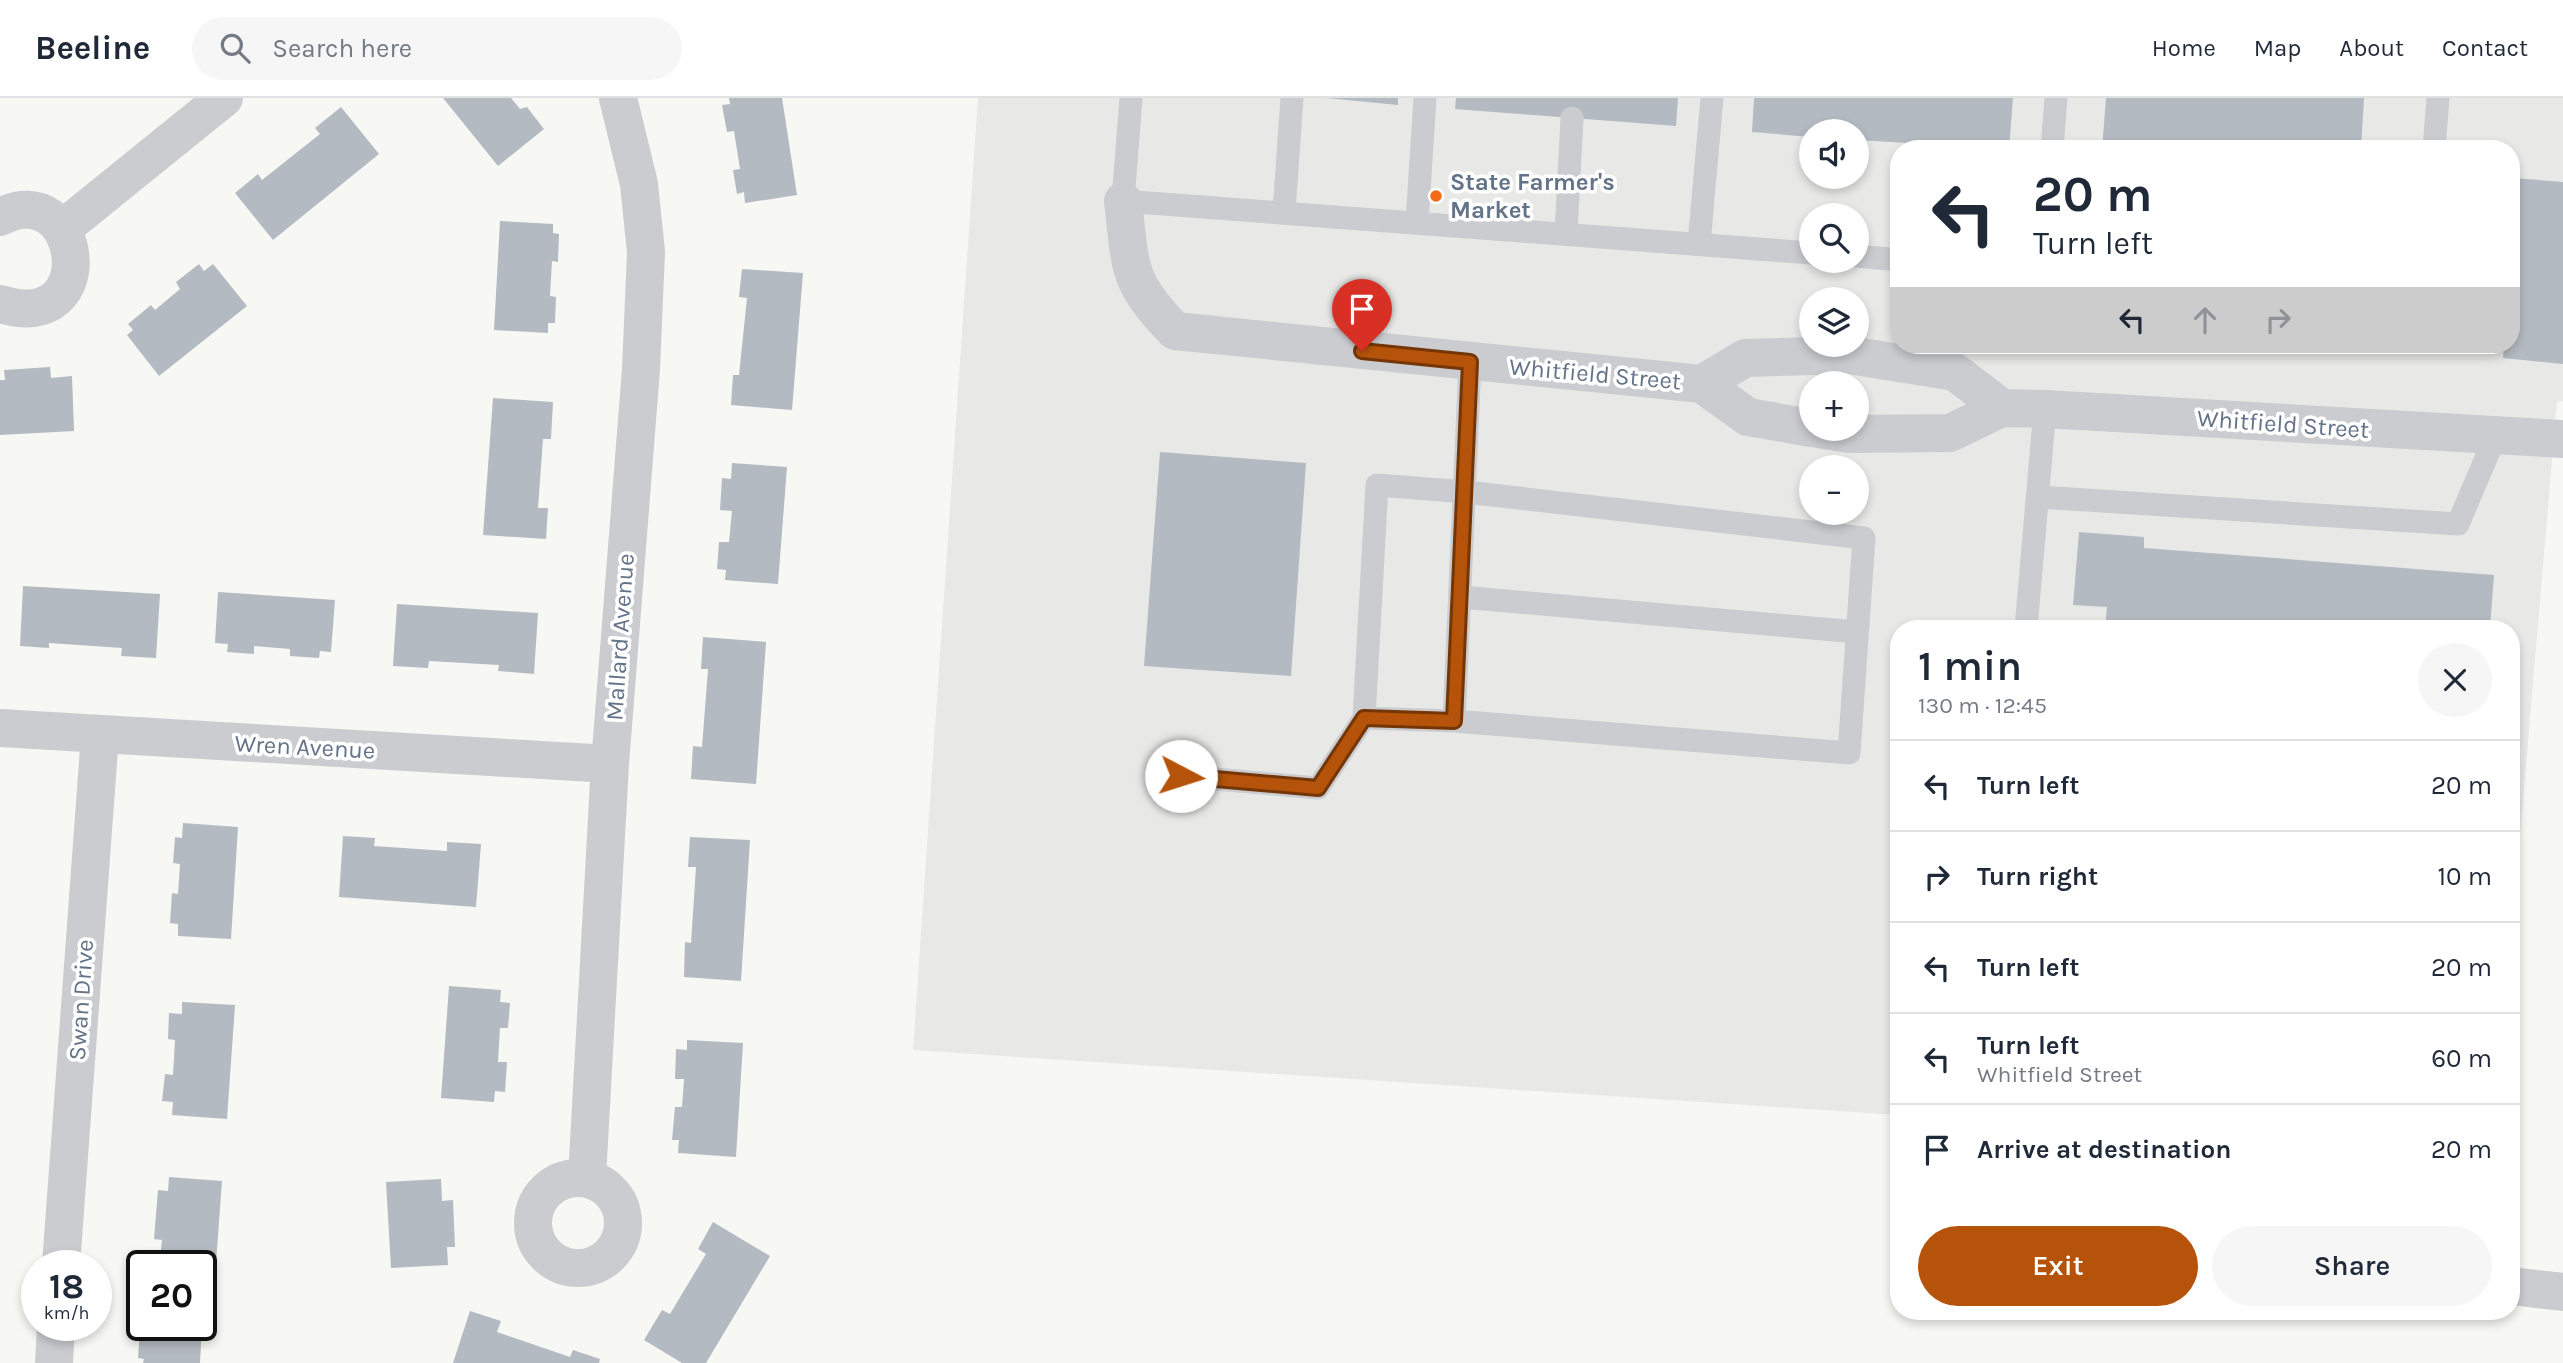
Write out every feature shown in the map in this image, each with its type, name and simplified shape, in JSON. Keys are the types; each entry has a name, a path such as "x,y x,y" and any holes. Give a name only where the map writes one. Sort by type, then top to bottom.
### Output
{"street":[{"path":"62,229 223,98"},
{"name":"Mallard Avenue","path":"587,1178 610,764 641,369 646,252 639,184 618,98"},
{"name":"Whitfield Street","path":"1123,201 1132,276 1149,305 1175,331 1702,384 1748,416 1799,426"},
{"path":"0,217 10,212 29,211 48,217 62,229 71,246 72,266 67,285 54,299 36,308 18,309 0,304"},
{"name":"Whitfield Street","path":"1702,384 1745,358 1849,355 1955,372 2002,408"},
{"name":"Whitfield Street","path":"1869,434 1950,433 2002,408 2563,439"},
{"name":"Wren Avenue","path":"0,728 610,764"},
{"name":"Swan Drive","path":"62,1250 100,735"},
{"path":"2520,1287 2563,1292"},
{"path":"54,1363 56,1341"}],"lane":[{"path":"1131,98 1123,201 1799,252"},
{"path":"1284,212 1292,98"},
{"path":"1417,222 1426,98"},
{"path":"1699,244 1712,98"},
{"path":"2053,140 2056,98"},
{"path":"2435,140 2438,98"},
{"path":"1566,233 1572,118"},
{"path":"1869,257 1890,259"},
{"path":"1454,721 1470,362"},
{"path":"2027,620 2045,409"},
{"path":"2039,497 2458,524 2495,437"},
{"path":"1181,776 1318,788 1364,718 1377,485 1466,492 1864,538 1849,753 1454,721 1364,718"},
{"path":"1461,597 1857,632"}],"shaded area":[{"path":"978,98 2563,98 2563,401 2557,401 2520,836 2520,620 1890,620 1890,1114 913,1050"}],"building":[{"path":"443,98 511,98 520,109 527,107 544,129 498,166"},
{"path":"729,98 782,98 797,195 745,203 744,192 737,194 733,170 740,169 734,131 727,132 722,105 730,104"},
{"path":"1326,98 1398,98 1398,105"},
{"path":"1456,98 1678,98 1676,126 1455,109"},
{"path":"1754,98 2013,98 2010,140 1869,141 1869,119 1799,119 1799,136 1752,132"},
{"path":"2106,98 2364,98 2362,140 2103,140"},
{"path":"341,107 379,154 273,240 235,193 258,174 262,180 320,134 315,128"},
{"path":"2520,179 2563,182 2563,364 2503,358 2503,354 2520,354"},
{"path":"500,221 553,224 553,233 559,234 558,262 552,261 550,296 556,297 555,323 548,323 548,333 494,330"},
{"path":"199,264 204,271 213,264 247,306 159,376 127,335 133,330 128,324 151,305 155,310 180,289 176,282"},
{"path":"742,269 803,273 792,410 731,405 733,375 739,375 747,298 739,297"},
{"path":"50,367 51,378 72,376 74,431 0,435 0,380 5,380 4,370"},
{"path":"493,398 553,402 551,439 543,439 538,508 548,508 546,539 483,535"},
{"path":"1160,452 1306,463 1291,676 1144,666"},
{"path":"732,463 787,467 778,584 725,580 726,570 717,569 719,542 729,542 732,511 720,510 722,478 731,479"},
{"path":"2079,532 2144,537 2144,548 2494,575 2491,620 2106,620 2107,607 2073,605"},
{"path":"23,586 160,594 156,658 121,656 122,648 49,643 49,648 20,646"},
{"path":"218,592 335,600 331,652 320,651 319,658 290,656 290,649 254,646 254,654 227,652 228,644 215,643"},
{"path":"397,604 538,613 534,674 498,671 499,665 429,661 428,668 393,666"},
{"path":"703,637 766,642 756,784 691,779 693,746 702,747 708,669 701,669"},
{"path":"183,823 238,827 231,939 178,936 178,924 170,923 172,893 178,894 180,864 173,863 175,837 182,838"},
{"path":"343,836 375,838 374,846 447,851 447,842 481,844 476,907 339,897"},
{"path":"690,837 750,840 741,981 684,977 685,942 691,943 696,867 688,867"},
{"path":"449,986 501,990 500,1002 510,1003 508,1028 500,1028 498,1062 507,1062 505,1092 495,1091 494,1102 441,1098"},
{"path":"182,1002 235,1005 227,1119 172,1115 173,1102 162,1101 165,1074 173,1075 175,1040 168,1039 169,1013 182,1014"},
{"path":"687,1040 743,1043 736,1157 678,1153 679,1140 672,1140 675,1107 682,1107 684,1079 675,1079 676,1049 687,1050"},
{"path":"169,1177 222,1181 217,1250 161,1250 162,1240 154,1239 158,1190 168,1191"},
{"path":"441,1179 442,1201 453,1200 455,1247 447,1247 448,1265 391,1268 386,1182"},
{"path":"713,1222 770,1256 706,1363 682,1363 644,1340 662,1310 670,1314 706,1254 698,1249"},
{"path":"470,1311 501,1321 497,1332 570,1357 573,1350 600,1359 599,1363 453,1363"},
{"path":"139,1341 201,1341 200,1363 143,1363 144,1359 138,1358"}],"place":[{"name":"State Farmer's Market","path":"1436,196"}],"route":[{"path":"1181,776 1318,788 1364,718 1454,721 1470,362 1362,351"}]}
